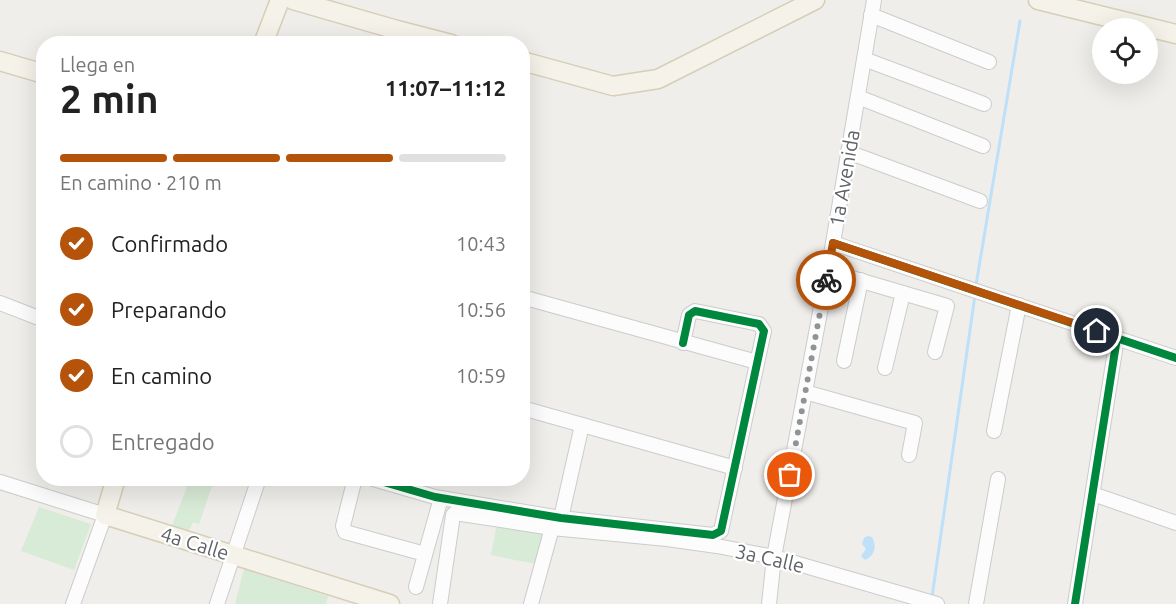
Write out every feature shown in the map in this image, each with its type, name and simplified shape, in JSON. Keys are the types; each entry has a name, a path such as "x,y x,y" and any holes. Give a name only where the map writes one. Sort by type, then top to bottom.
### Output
{"main road":[{"path":"267,36 280,0"},
{"path":"293,0 420,36"},
{"path":"530,63 613,86 658,79 814,0"},
{"path":"1038,0 1176,34"},
{"path":"0,61 36,72"},
{"path":"105,515 114,486"},
{"name":"4a Calle","path":"105,515 390,604"}],"street":[{"name":"1a Avenida","path":"769,604 774,557 828,271 874,0"},
{"path":"871,15 989,62"},
{"path":"864,59 984,104"},
{"path":"858,97 983,146"},
{"path":"848,152 980,201"},
{"path":"833,243 1176,358"},
{"path":"828,271 947,306 935,352"},
{"path":"844,361 861,280"},
{"path":"885,368 903,293"},
{"path":"530,299 683,344 757,362"},
{"path":"0,303 36,317"},
{"path":"994,431 1019,305"},
{"path":"557,523 712,535 721,531 764,331 759,324 695,311 689,315 683,344"},
{"path":"1076,604 1117,338"},
{"path":"805,392 915,423 909,455"},
{"path":"530,410 735,468"},
{"path":"531,604 557,523 582,425"},
{"path":"976,604 998,478"},
{"name":"4a Calle","path":"0,482 105,515"},
{"path":"217,604 256,486"},
{"path":"353,486 343,526 345,531 425,554"},
{"name":"3a Calle","path":"398,486 441,498 557,523"},
{"path":"1093,494 1176,523"},
{"path":"416,587 441,498"},
{"name":"3a Calle","path":"440,604 455,513 557,523 774,557 932,602"},
{"path":"74,604 105,515"}],"green space":[{"path":"187,486 212,486 199,524 193,522 188,533 172,526"},
{"path":"39,507 91,524 74,570 21,551"},
{"path":"497,523 547,532 541,565 491,555"},
{"path":"244,569 328,596 326,604 235,604"}],"water":[{"path":"868,536 874,540 875,547 871,556 865,560 861,556 866,549 862,544 864,538"}],"waterway":[{"path":"976,285 1020,21"},
{"path":"932,597 975,295"}],"cycle path":[{"path":"833,243 1176,358"},
{"path":"397,486 435,497 561,518 713,535 721,531 764,331 759,324 695,311 689,315 683,343"},
{"path":"1075,604 1117,338"}],"way so far":[{"path":"790,475 826,280"}],"route":[{"path":"826,280 833,243 1097,331"}]}
